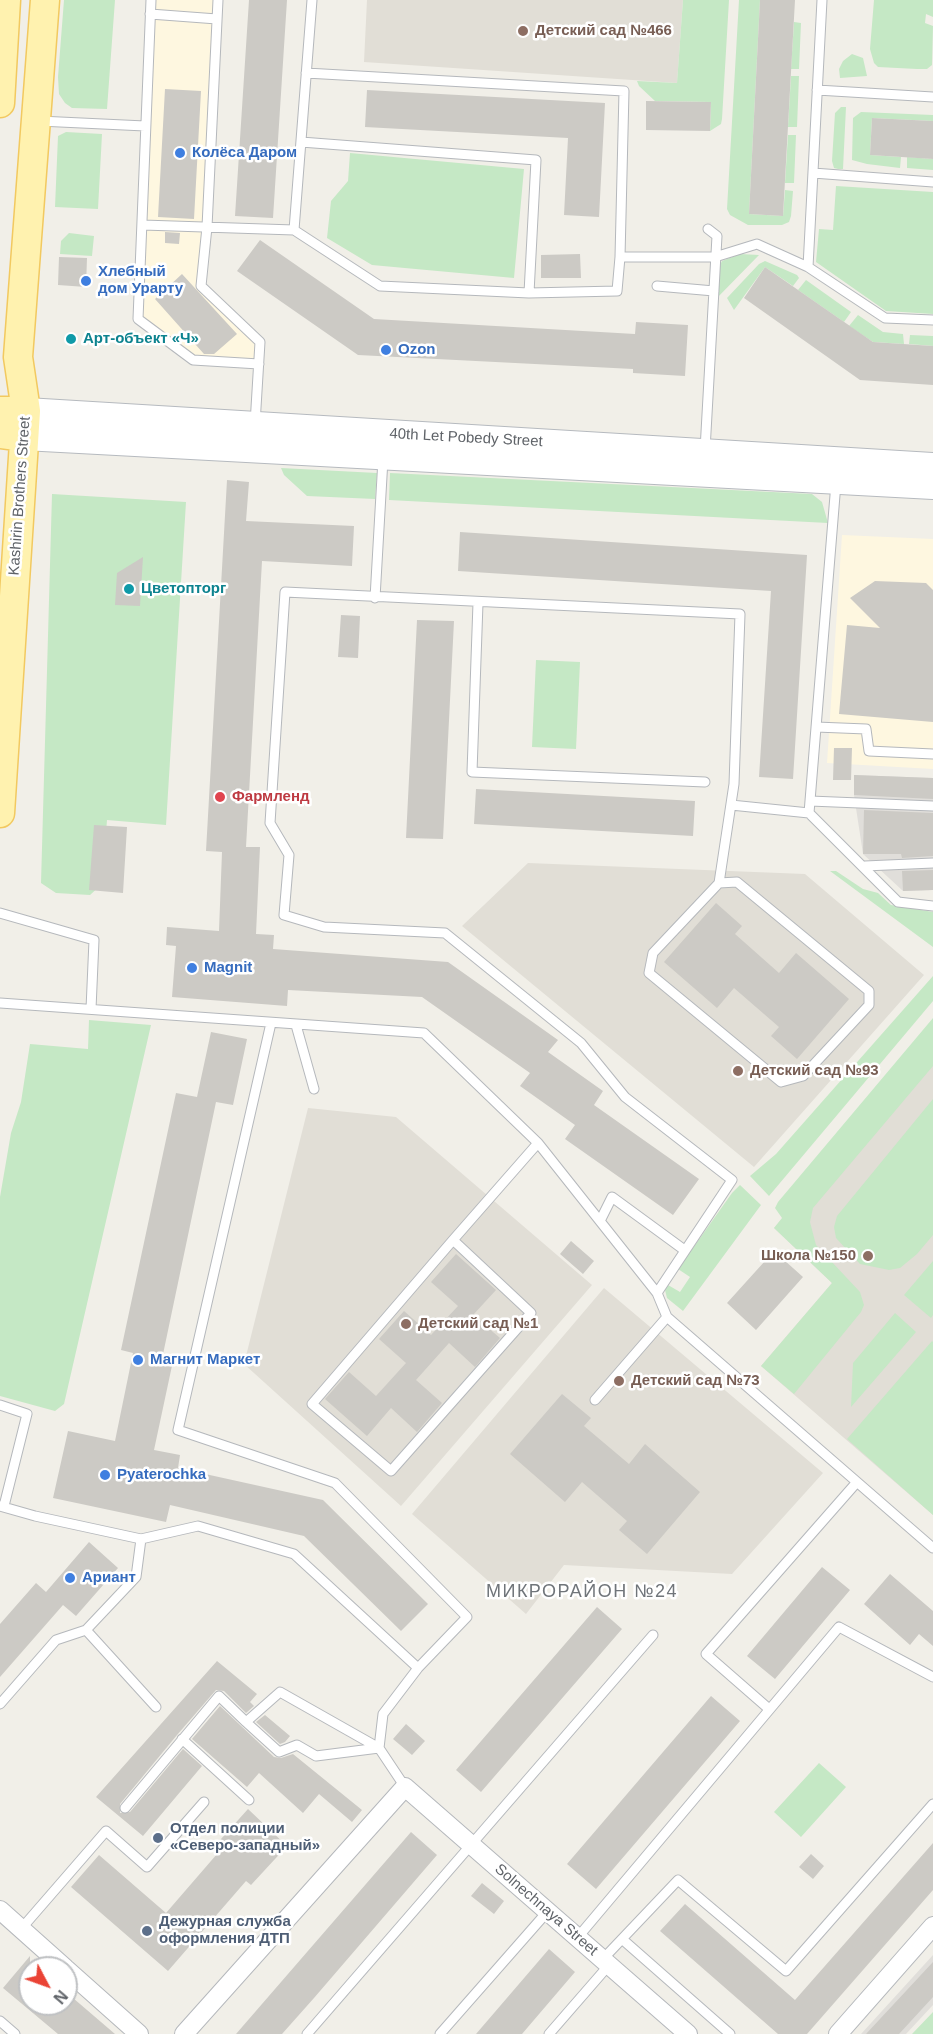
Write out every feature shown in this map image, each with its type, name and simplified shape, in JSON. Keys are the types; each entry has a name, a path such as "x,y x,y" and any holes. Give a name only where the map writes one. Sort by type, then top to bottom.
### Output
{"main road":[{"path":"0,103 6,0"},
{"name":"Kashirin Brothers Street","path":"0,813 12,423 45,0"}],"street":[{"name":"40th Let Pobedy Street","path":"12,423 255,425 704,463 837,481 933,486"},
{"name":"40th Let Pobedy Street","path":"12,423 383,457 933,466"},
{"name":"Solnechnaya Street","path":"405,1787 688,2034"},
{"path":"184,2034 405,1787"},
{"path":"0,1910 51,1956"},
{"path":"838,2034 933,1926"},
{"path":"78,1980 139,2034"}],"lane":[{"path":"151,0 138,319 193,360 259,364"},
{"path":"218,0 207,227 201,286 261,342 255,425"},
{"path":"294,230 312,0"},
{"path":"808,267 822,0"},
{"path":"150,14 217,19"},
{"path":"143,225 294,230 380,286 529,293 617,291 620,257 624,91 306,73"},
{"path":"817,90 933,97"},
{"path":"36,121 145,126"},
{"path":"301,142 536,160 529,293"},
{"path":"813,173 933,182"},
{"path":"704,463 717,236 708,229"},
{"path":"620,257 716,257 757,244 808,267 885,318 933,320"},
{"path":"657,286 714,291"},
{"path":"375,598 383,457"},
{"path":"809,813 837,481"},
{"path":"657,1293 683,1249 732,1180 625,1097 581,1044 445,933 324,927 284,915 289,855 270,823 285,592 740,614 731,805 719,883 653,953 650,973 781,1082 803,1076 869,1005 869,991 737,882 719,883"},
{"path":"478,603 472,772 705,782"},
{"path":"816,727 866,729 869,751 933,754"},
{"path":"810,801 933,806"},
{"path":"731,805 809,813 865,866 898,902 933,906"},
{"path":"865,866 933,864"},
{"path":"0,913 94,940 91,1009"},
{"path":"0,1003 424,1033 538,1143 657,1293 668,1317 933,1548"},
{"path":"271,1023 178,1430 335,1483 467,1617 418,1668 383,1714 379,1748"},
{"path":"296,1025 314,1089"},
{"path":"453,1240 531,1313 391,1471 312,1404 453,1240 538,1143"},
{"path":"600,1221 612,1197 683,1249"},
{"path":"595,1400 668,1317"},
{"path":"0,1405 27,1414 2,1506 35,1516 141,1539 198,1526 294,1554 418,1668"},
{"path":"769,1709 706,1654 857,1482"},
{"path":"0,1704 56,1640 86,1630 136,1577 141,1539"},
{"path":"578,1937 839,1627 933,1677"},
{"path":"86,1630 156,1707"},
{"path":"307,2034 653,1635"},
{"path":"246,1722 279,1692 379,1748 405,1787"},
{"path":"125,1808 219,1696 279,1752 297,1745 316,1756 379,1748"},
{"path":"182,1739 249,1800"},
{"path":"21,1929 106,1831 147,1867 204,1802"},
{"path":"549,2034 606,1963 622,1939 678,1880 786,1971 933,1804"},
{"path":"440,2034 548,1911"},
{"path":"35,1913 50,1912"},
{"path":"622,1939 730,2034"},
{"path":"0,2021 15,2034"}],"shaded area":[{"path":"151,0 218,0 201,286 260,342 259,364 193,360 138,319"},
{"name":"Детский сад №466","path":"367,0 683,0 677,83 364,62"},
{"path":"842,535 933,539 933,769 827,763"},
{"path":"854,775 933,778 933,890 903,891 863,854 854,795"},
{"name":"Детский сад №93","path":"528,863 805,874 924,975 754,1167 462,926"},
{"name":"Школа №150","path":"933,1042 933,1515 761,1366 832,1283 774,1228"},
{"name":"Детский сад №1","path":"308,1108 396,1117 592,1285 401,1506 244,1364"},
{"name":"Детский сад №73","path":"604,1288 823,1473 732,1574 564,1565 526,1614 412,1514"},
{"path":"933,1955 933,2005 906,2034 861,2034"}],"green space":[{"path":"64,0 115,0 107,109 72,108 59,94 58,77"},
{"path":"683,0 729,0 722,119 721,124 710,131 711,102 655,101 639,86 637,81 677,83"},
{"path":"739,0 760,0 749,214 783,216 785,190 793,191 791,216 789,222 782,225 748,225 730,215 727,209"},
{"path":"874,0 933,0 933,17 926,14 925,23 933,26 932,65 927,69 917,69 878,67 874,63 870,49"},
{"path":"794,22 801,23 799,69 791,69"},
{"path":"852,54 863,58 867,76 840,78 839,69 843,61"},
{"path":"791,76 799,76 797,127 788,127"},
{"path":"841,107 846,107 843,169 838,169 834,168 832,161 835,113"},
{"path":"861,112 933,115 933,121 872,118 870,155 901,157 900,168 867,164 852,160 853,118"},
{"path":"66,132 102,134 98,209 55,207 58,136"},
{"path":"788,135 796,135 794,183 785,183"},
{"path":"350,153 524,169 514,278 372,265 327,238 331,201 348,181"},
{"path":"907,157 933,159 933,170 907,168"},
{"path":"836,186 933,192 933,314 886,311 816,262 819,229 833,230"},
{"path":"69,233 94,236 92,256 60,254 61,241"},
{"path":"740,254 759,255 716,299 719,267 722,261"},
{"path":"765,261 799,278 793,286 765,267 734,310 727,298 759,264"},
{"path":"806,280 851,312 844,322 798,290"},
{"path":"858,315 883,332 903,334 904,344 873,342 849,326"},
{"path":"910,335 933,336 933,346 909,344"},
{"path":"281,468 377,473 375,499 307,496 284,475"},
{"path":"390,473 812,494 822,502 828,523 389,500"},
{"path":"52,494 186,502 166,825 107,820 102,884 90,895 56,893 41,883"},
{"path":"536,660 580,662 576,749 532,747"},
{"path":"830,871 836,871 863,889 878,893 891,905 933,912 933,947"},
{"path":"933,976 933,1001 769,1196 750,1176 776,1154"},
{"path":"933,1018 933,1066 813,1208 810,1222 816,1245 860,1292 864,1305 861,1312 794,1394 761,1366 832,1283 774,1228 782,1218 775,1208"},
{"path":"89,1020 151,1025 64,1404 55,1411 0,1396 0,1197 11,1133 21,1102 30,1044 88,1049"},
{"path":"933,1099 933,1235 917,1254 900,1268 889,1270 860,1264 836,1238 834,1227 837,1216"},
{"path":"740,1185 761,1205 683,1311 667,1298 665,1290 668,1285 680,1292 690,1277 678,1269"},
{"path":"933,1261 933,1315 931,1318 904,1295"},
{"path":"895,1313 916,1332 851,1407 853,1363"},
{"path":"933,1342 933,1515 847,1439"},
{"path":"819,1763 846,1787 801,1837 774,1812"},
{"path":"933,2012 933,2034 912,2034"}],"building":[{"path":"249,0 287,0 273,218 235,216"},
{"path":"760,0 795,0 783,216 749,214"},
{"path":"165,89 201,91 194,219 158,217"},
{"path":"367,90 605,103 599,217 564,215 568,138 365,127"},
{"path":"646,101 711,102 710,131 646,130"},
{"path":"872,118 933,121 933,159 870,155"},
{"path":"165,232 180,233 179,244 165,243"},
{"path":"260,240 374,319 635,334 636,322 688,325 685,376 633,373 633,369 358,355 237,271"},
{"path":"580,254 581,278 541,278 541,255"},
{"path":"59,257 87,258 86,287 58,285"},
{"path":"765,267 873,342 933,346 933,385 860,380 744,298"},
{"path":"182,274 237,334 214,354 204,354 155,299"},
{"path":"227,480 249,482 246,521 354,526 352,566 262,561 246,847 260,847 256,934 274,935 273,949 448,962 558,1040 548,1052 603,1091 594,1105 699,1179 673,1215 565,1139 575,1125 520,1086 530,1073 422,997 288,990 287,1006 172,997 176,946 166,945 167,927 219,931 222,852 206,851"},
{"path":"460,532 807,555 793,779 759,777 771,591 458,571"},
{"name":"Цветопторг","path":"143,557 140,606 115,605 117,573"},
{"path":"875,581 926,583 933,590 933,722 839,714 847,625 880,628 850,598"},
{"path":"341,615 360,616 358,658 338,657"},
{"path":"417,620 454,621 443,839 406,838"},
{"path":"834,748 852,748 851,780 833,780"},
{"path":"854,775 933,778 933,799 854,795"},
{"path":"476,789 695,801 693,836 474,824"},
{"path":"864,810 933,813 933,856 902,858 901,854 863,854"},
{"path":"94,825 127,827 123,893 89,890"},
{"path":"933,870 933,890 903,891 902,871"},
{"path":"716,903 742,926 735,934 779,973 796,953 849,999 797,1059 771,1036 779,1027 734,988 717,1008 664,962"},
{"path":"211,1032 247,1039 233,1105 216,1102 162,1359 173,1361 154,1450 180,1455 178,1468 323,1500 428,1604 401,1631 304,1536 170,1505 166,1522 53,1498 68,1431 115,1441 133,1353 121,1350 176,1093 197,1097"},
{"path":"571,1241 594,1261 583,1274 560,1254"},
{"path":"774,1251 803,1277 756,1330 727,1303"},
{"path":"456,1254 496,1290 473,1315 500,1338 475,1367 449,1343 416,1380 442,1403 417,1432 391,1408 367,1436 325,1399 349,1372 376,1396 406,1363 379,1339 404,1311 431,1335 458,1306 431,1282"},
{"path":"562,1394 591,1418 584,1426 629,1464 645,1444 700,1492 647,1554 619,1530 627,1521 582,1482 565,1502 510,1454"},
{"path":"89,1542 118,1568 76,1616 63,1605 0,1677 0,1624 36,1583 46,1592"},
{"path":"822,1567 850,1590 775,1679 747,1656"},
{"path":"890,1574 933,1611 933,1646 919,1634 910,1645 864,1604"},
{"path":"597,1607 622,1629 481,1792 456,1770"},
{"path":"217,1661 257,1694 250,1702 254,1706 246,1713 224,1691 216,1690 177,1735 120,1804 120,1813 130,1812 183,1749 202,1766 143,1836 96,1797"},
{"path":"711,1696 740,1721 596,1889 567,1864"},
{"path":"220,1706 274,1757 281,1758 293,1754 362,1810 352,1822 319,1794 303,1813 259,1773 247,1787 192,1739"},
{"path":"265,1715 290,1736 285,1742 280,1744 256,1722"},
{"path":"406,1724 425,1741 412,1755 393,1739"},
{"path":"248,1809 287,1846 251,1885 246,1881 168,1971 71,1887 99,1855 166,1913 217,1854 212,1849"},
{"path":"411,1832 437,1855 314,1998 282,2034 236,2034"},
{"path":"933,1843 933,1890 807,2034 778,2034 660,1931 685,1904 795,2000"},
{"path":"811,1854 824,1866 813,1879 799,1867"},
{"path":"482,1883 504,1901 494,1914 471,1896"},
{"path":"549,1949 575,1972 522,2034 476,2034"},
{"path":"933,1962 933,1997 899,2034 866,2034"},
{"path":"18,1970 18,2001 3,1988"},
{"path":"78,2002 115,2034 58,2034 36,2016 78,2016"}],"place":[{"name":"Детский сад №466","path":"523,31"},
{"name":"Колёса Даром","path":"180,153"},
{"name":"Хлебный дом Урарту","path":"86,281"},
{"name":"Арт-объект «Ч»","path":"71,339"},
{"name":"Ozon","path":"386,350"},
{"name":"Цветопторг","path":"129,589"},
{"name":"Фармленд","path":"220,797"},
{"name":"Magnit","path":"192,968"},
{"name":"Детский сад №93","path":"738,1071"},
{"name":"Школа №150","path":"868,1256"},
{"name":"Детский сад №1","path":"406,1324"},
{"name":"Магнит Маркет","path":"138,1360"},
{"name":"Детский сад №73","path":"619,1381"},
{"name":"Pyaterochka","path":"105,1475"},
{"name":"Ариант","path":"70,1578"},
{"name":"Отдел полиции «Северо-западный»","path":"158,1838"},
{"name":"Дежурная служба оформления ДТП","path":"147,1931"}],"district":[{"name":"МИКРОРАЙОН №24","path":"582,1592"}]}
